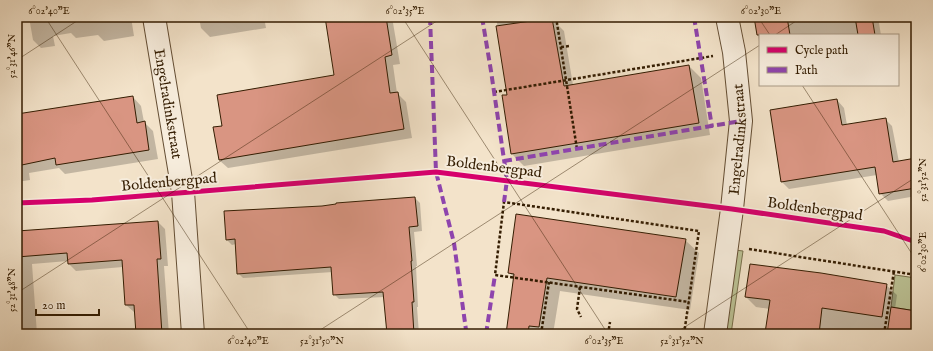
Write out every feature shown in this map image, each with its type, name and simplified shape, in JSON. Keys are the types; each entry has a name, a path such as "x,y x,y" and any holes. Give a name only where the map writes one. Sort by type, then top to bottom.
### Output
{"street":[{"name":"Engelradinkstraat","path":"154,17 183,192 193,334"},
{"name":"Engelradinkstraat","path":"715,334 732,209 741,121 734,52 727,17"}],"path":[{"path":"556,17 577,149"},
{"path":"561,47 570,46"},
{"path":"494,92 734,52"},
{"path":"684,334 689,302 699,231 504,202 495,275 689,302"},
{"path":"749,249 916,275"},
{"path":"884,334 894,271"},
{"path":"541,334 549,282"},
{"path":"580,287 577,309 581,317"},
{"path":"608,334 610,322"}],"green space":[{"path":"735,250 743,251 731,334 723,334"},
{"path":"895,275 916,278 916,311 891,307"}],"building":[{"path":"325,17 386,17 392,55 385,57 390,93 398,92 404,129 219,160 213,127 222,126 217,95 334,75"},
{"path":"754,17 787,17 790,34 757,35"},
{"path":"855,17 872,17 875,34 858,34"},
{"path":"552,18 564,86 689,65 699,123 511,154 502,95 507,95 496,26"},
{"path":"133,96 137,123 145,121 149,150 56,165 55,158 17,166 17,114"},
{"path":"837,99 842,125 886,118 893,162 916,158 916,188 879,194 875,167 781,182 770,110"},
{"path":"415,197 418,226 409,227 414,302 412,302 414,334 387,334 383,292 333,295 331,267 237,274 235,239 226,240 224,211 322,206 336,203"},
{"path":"516,214 686,239 676,297 547,278 539,327 529,326 528,334 506,334 514,274 508,273"},
{"path":"158,221 161,259 157,259 162,334 136,334 134,305 125,305 122,260 68,264 67,253 17,257 17,231"},
{"path":"750,264 821,273 887,284 882,317 822,308 819,334 765,333 770,300 745,297"},
{"path":"891,307 916,311 916,334 887,334"}],"marked path":[{"path":"430,17 436,172 454,243 466,330 465,334"},
{"path":"482,17 507,180 504,202"},
{"path":"694,17 712,127"},
{"path":"504,161 741,121"},
{"path":"486,334 495,275"}],"cycle path":[{"name":"Boldenbergpad","path":"17,203 92,200 436,172 732,209 884,231 916,242"}]}
